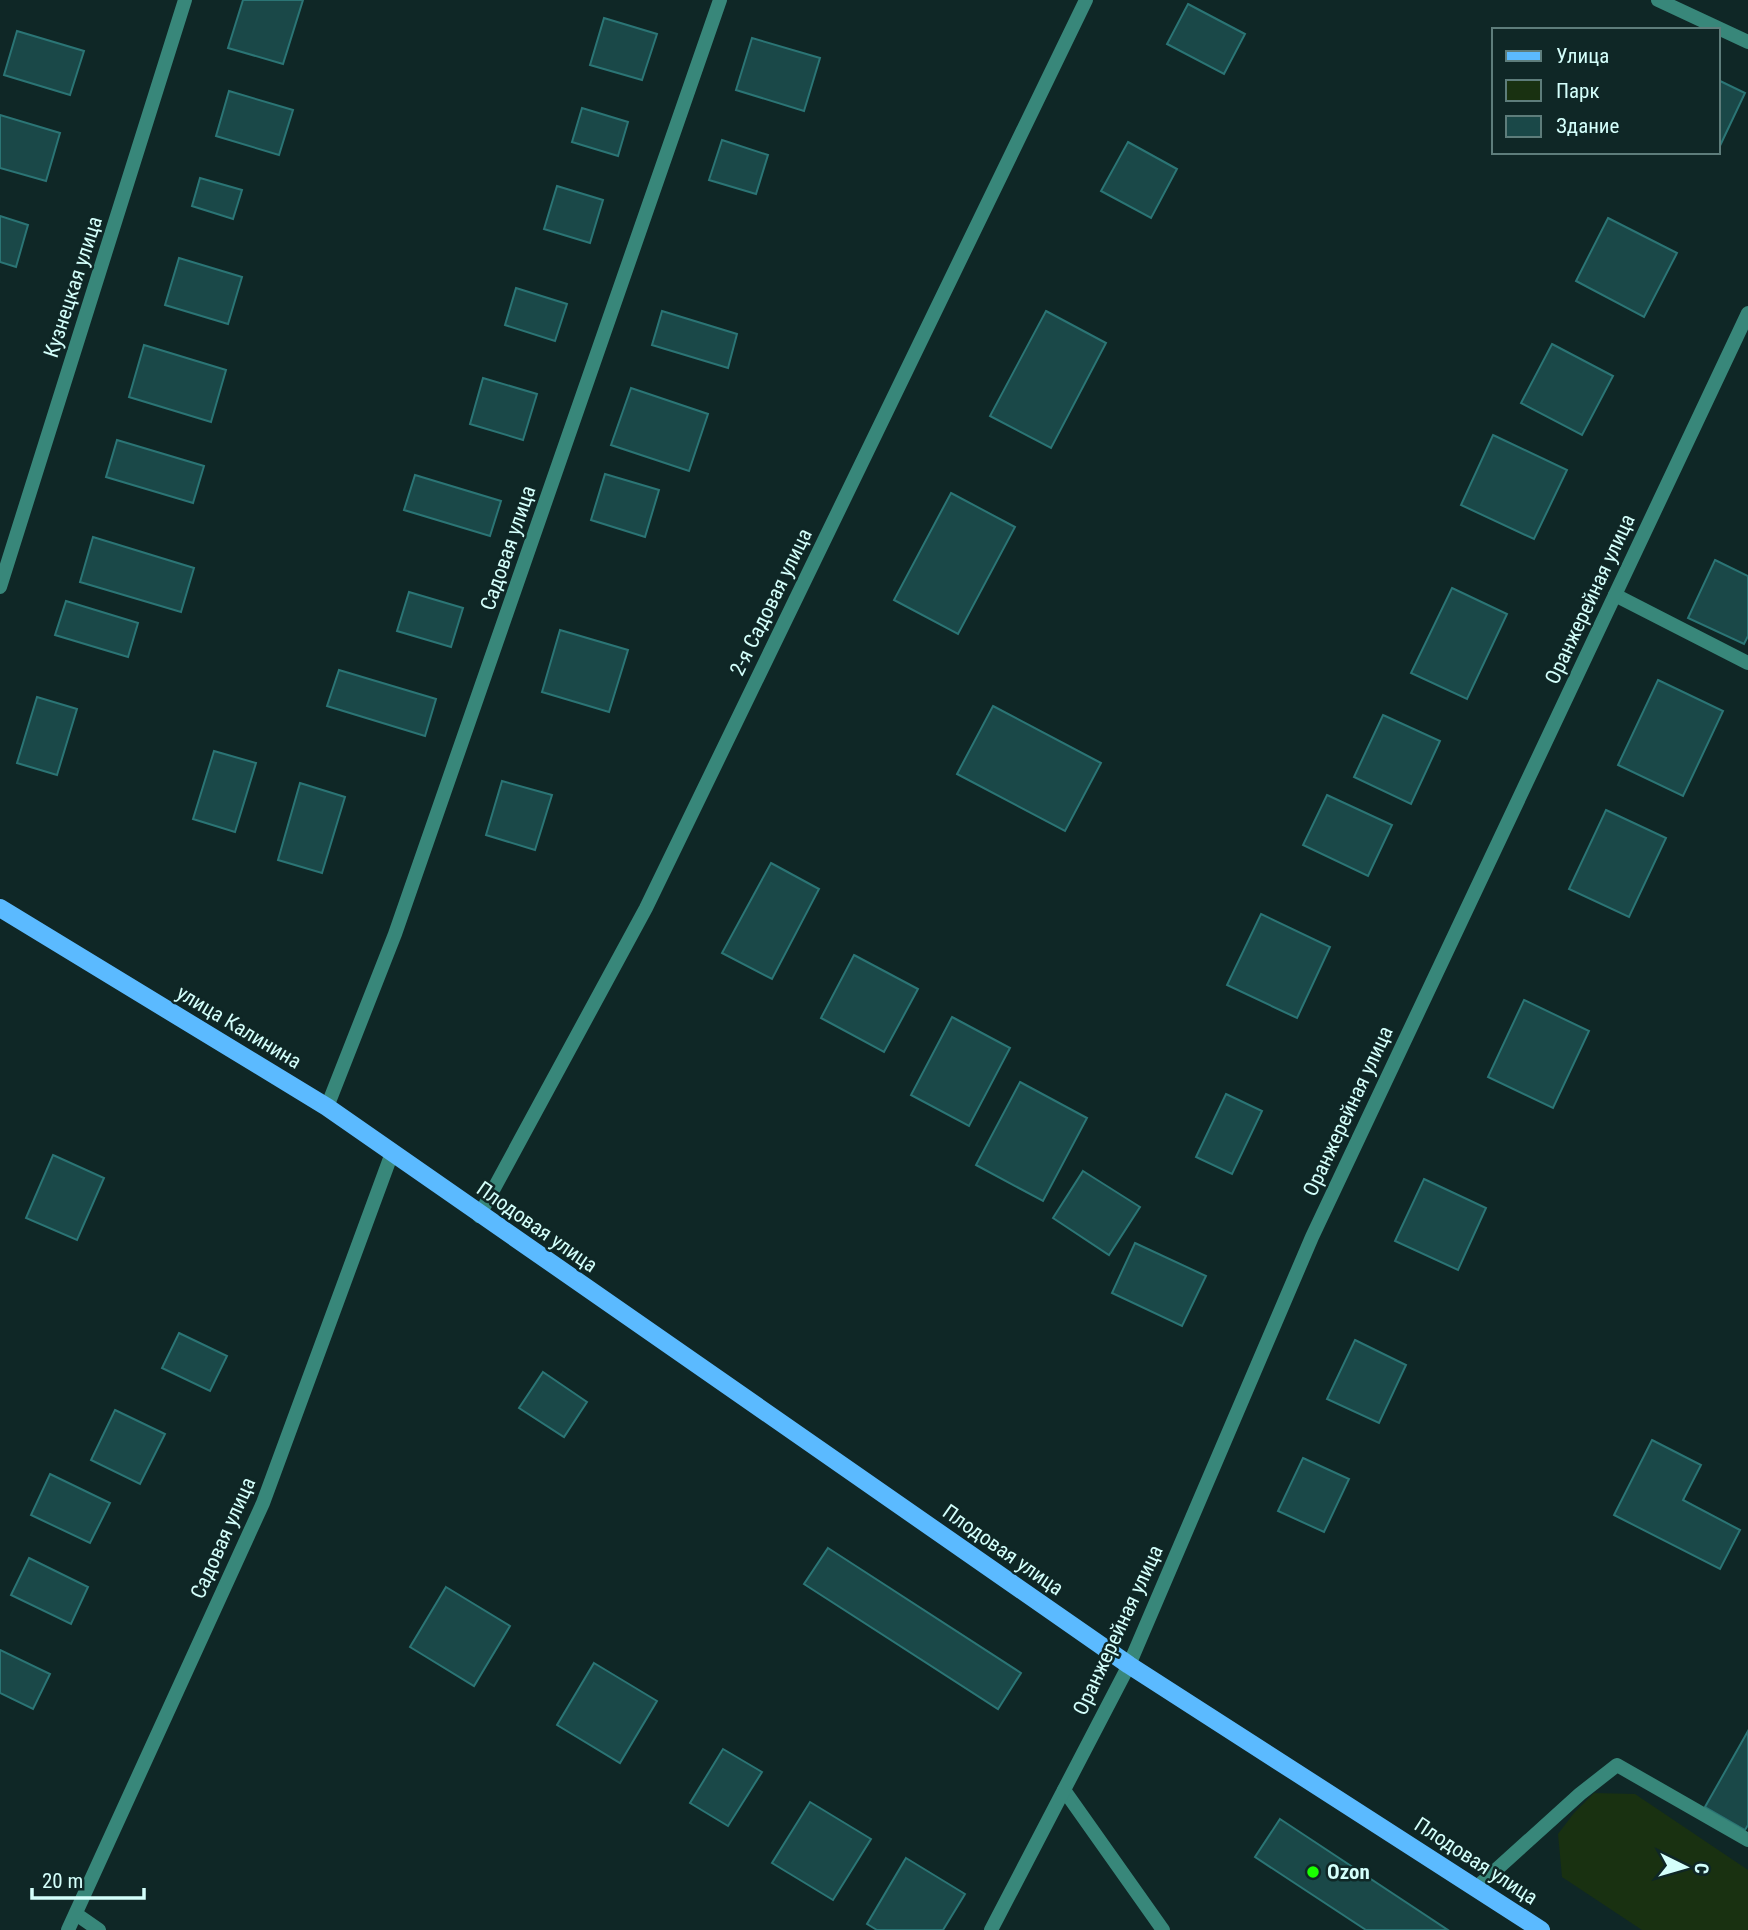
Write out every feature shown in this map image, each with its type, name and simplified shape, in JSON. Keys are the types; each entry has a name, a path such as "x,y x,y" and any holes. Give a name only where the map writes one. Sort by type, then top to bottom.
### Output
{"main road":[{"name":"улица Калинина","path":"0,908 327,1107 449,1193"},
{"name":"Плодовая улица","path":"449,1193 1129,1665 1541,1930"}],"street":[{"name":"Кузнецкая улица","path":"0,587 185,0"},
{"name":"Садовая улица","path":"327,1107 395,934 720,0"},
{"name":"2-я Садовая улица","path":"480,1216 646,908 1086,0"},
{"path":"1658,0 1719,28"},
{"path":"1720,28 1748,41"},
{"name":"Оранжерейная улица","path":"991,1930 1129,1665 1312,1237 1748,313"},
{"path":"1615,595 1748,663"},
{"name":"Садовая улица","path":"68,1930 263,1503 392,1153"},
{"path":"1476,1888 1580,1794 1617,1765 1748,1840"},
{"path":"1064,1790 1163,1930"},
{"path":"76,1914 99,1930"}],"green space":[{"path":"1594,1793 1635,1794 1748,1870 1748,1930 1642,1930 1562,1877 1558,1834"}],"building":[{"path":"243,0 303,0 283,64 228,48"},
{"path":"1188,4 1245,34 1224,74 1167,44"},
{"path":"604,18 657,34 642,80 590,65"},
{"path":"17,31 84,51 70,95 4,75"},
{"path":"752,38 820,58 804,111 736,90"},
{"path":"1720,81 1745,93 1720,146"},
{"path":"229,91 293,110 279,155 216,136"},
{"path":"582,108 628,122 618,156 572,142"},
{"path":"0,115 60,133 46,181 0,168"},
{"path":"722,140 768,155 756,194 709,180"},
{"path":"1128,142 1177,169 1151,218 1101,191"},
{"path":"200,178 242,190 233,219 192,206"},
{"path":"557,186 603,200 590,243 544,229"},
{"path":"0,216 28,225 16,267 0,262"},
{"path":"1608,218 1677,253 1644,317 1576,281"},
{"path":"179,258 242,277 228,324 165,305"},
{"path":"516,288 567,304 555,341 505,325"},
{"path":"662,311 737,334 728,368 652,345"},
{"path":"1046,311 1106,343 1051,448 990,416"},
{"path":"1552,344 1613,376 1582,435 1521,403"},
{"path":"144,345 226,370 211,422 129,397"},
{"path":"483,378 537,394 523,440 470,424"},
{"path":"631,388 708,414 689,471 611,445"},
{"path":"1493,435 1567,470 1534,539 1461,505"},
{"path":"117,440 204,466 193,503 106,477"},
{"path":"605,474 659,490 645,537 591,520"},
{"path":"415,475 501,501 490,536 404,510"},
{"path":"951,493 1015,527 958,634 894,600"},
{"path":"93,537 194,568 181,612 80,582"},
{"path":"1715,560 1748,576 1748,636 1744,644 1688,618"},
{"path":"1452,588 1507,614 1467,699 1411,673"},
{"path":"409,592 463,608 451,647 397,631"},
{"path":"66,601 138,623 128,657 55,635"},
{"path":"560,630 628,650 609,712 542,692"},
{"path":"339,670 436,699 425,736 327,706"},
{"path":"1658,680 1723,711 1683,796 1618,765"},
{"path":"37,697 77,709 57,775 17,763"},
{"path":"993,706 1101,763 1065,831 957,774"},
{"path":"1383,715 1440,741 1411,804 1354,777"},
{"path":"214,751 256,763 235,832 193,819"},
{"path":"502,781 552,795 535,850 486,835"},
{"path":"300,783 345,797 322,873 278,860"},
{"path":"1327,795 1392,825 1368,876 1303,845"},
{"path":"1606,810 1666,838 1629,917 1569,889"},
{"path":"771,863 819,889 772,979 722,953"},
{"path":"1261,914 1330,947 1297,1018 1227,985"},
{"path":"854,955 918,989 884,1052 821,1018"},
{"path":"1524,1000 1589,1031 1553,1108 1488,1077"},
{"path":"952,1017 1010,1048 969,1126 911,1095"},
{"path":"1020,1082 1087,1118 1043,1201 976,1165"},
{"path":"1226,1094 1262,1111 1232,1174 1196,1157"},
{"path":"53,1155 104,1178 77,1240 26,1218"},
{"path":"1083,1171 1140,1207 1109,1255 1053,1218"},
{"path":"1424,1179 1486,1208 1458,1270 1395,1241"},
{"path":"1135,1243 1206,1276 1182,1326 1112,1293"},
{"path":"179,1333 227,1356 210,1391 162,1368"},
{"path":"1355,1340 1406,1365 1379,1423 1327,1399"},
{"path":"543,1372 587,1402 564,1437 519,1408"},
{"path":"115,1410 165,1434 140,1484 91,1460"},
{"path":"1652,1440 1701,1465 1683,1500 1740,1530 1720,1569 1614,1515"},
{"path":"1303,1458 1349,1479 1324,1532 1278,1511"},
{"path":"50,1474 110,1503 90,1543 31,1515"},
{"path":"828,1548 1021,1673 998,1709 804,1584"},
{"path":"29,1558 88,1587 71,1624 11,1595"},
{"path":"446,1587 510,1626 474,1686 410,1647"},
{"path":"0,1650 50,1674 33,1709 0,1693"},
{"path":"594,1663 657,1701 620,1763 557,1725"},
{"path":"1748,1731 1748,1825 1745,1830 1705,1807"},
{"path":"723,1749 762,1772 728,1826 690,1803"},
{"path":"810,1802 871,1839 833,1900 772,1863"},
{"path":"1280,1819 1448,1930 1366,1930 1255,1857"},
{"path":"906,1858 965,1894 943,1930 877,1930 867,1924"}],"place":[{"name":"Ozon","path":"1313,1872"}]}
